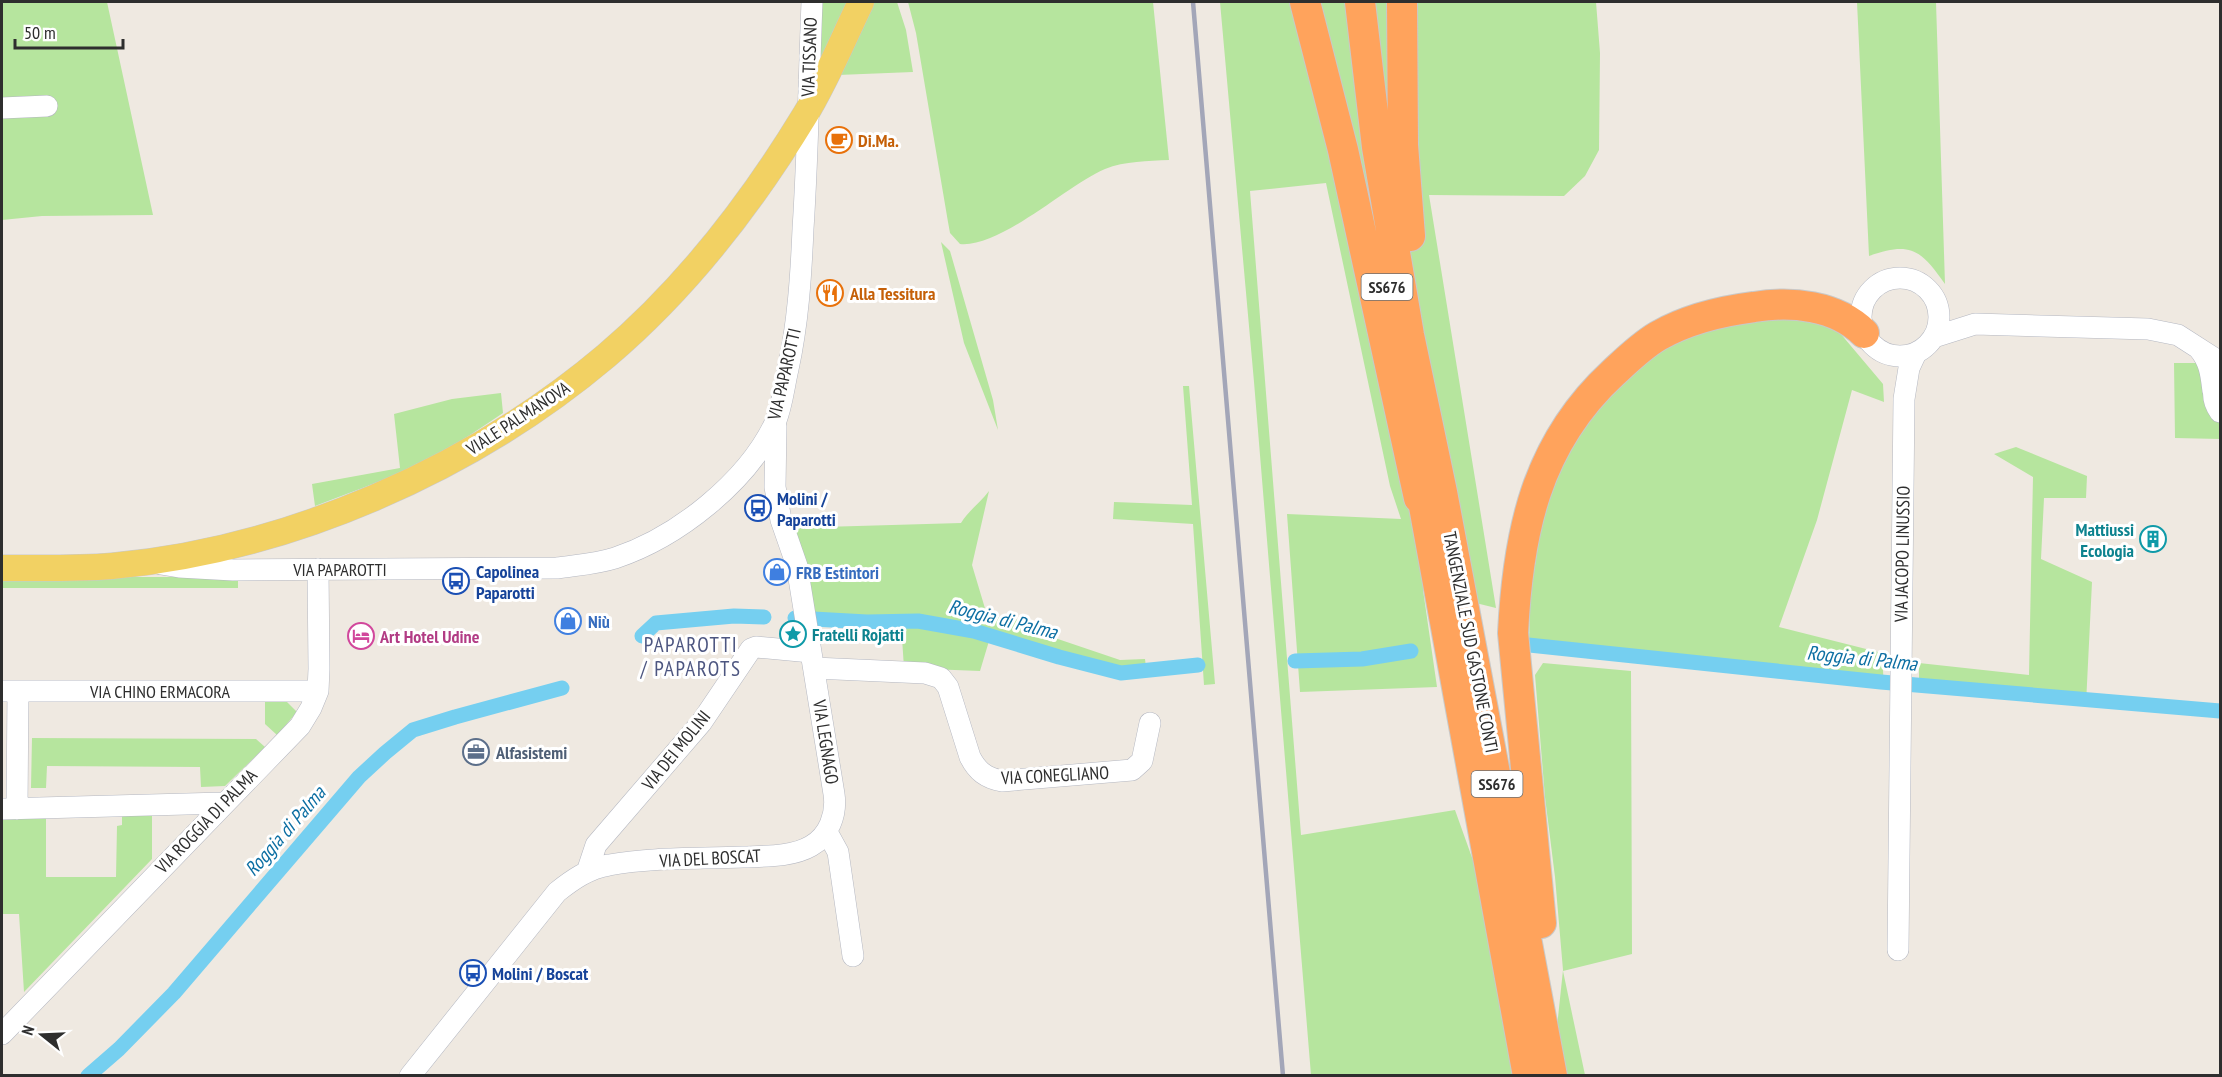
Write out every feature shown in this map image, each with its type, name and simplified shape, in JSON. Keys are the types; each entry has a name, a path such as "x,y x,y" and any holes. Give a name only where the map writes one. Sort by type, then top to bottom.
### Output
{"highway":[{"path":"1305,2 1343,150 1435,571"},
{"name":"SS676","path":"1347,2 1364,146 1435,571"},
{"name":"SS676","path":"1360,2 1377,147 1409,334 1442,492"},
{"path":"1402,2 1403,144 1414,301 1442,492"},
{"path":"1557,1076 1514,641 1515,591 1528,520 1539,482 1553,449 1572,417 1604,381 1633,355 1659,336 1710,316 1768,304 1823,309 1846,318 1872,342"},
{"name":"TANGENZIALE SUD GASTONE CONTI","path":"1442,492 1552,1076"},
{"name":"TANGENZIALE SUD GASTONE CONTI","path":"1435,571 1528,1076"}],"main road":[{"name":"VIALE PALMANOVA","path":"2,568 75,568 148,561 244,541 340,512 440,467 537,408 605,356 640,325 674,290 739,213 807,112 861,2"}],"street":[{"name":"VIA TISSANO","path":"807,112 812,2"},
{"path":"2,108 47,106"},
{"name":"VIA PAPAROTTI","path":"148,561 180,567 212,569 557,568 595,563 617,557 682,524 748,466 763,446 777,420 794,340 798,300 806,180 807,112"},
{"name":"VIA JACOPO LINUSSIO","path":"1904,399 1892,368 1872,342 1861,321 1862,307 1868,295 1877,285 1889,279 1903,277 1916,280 1927,288 1935,299 1975,324"},
{"path":"1872,342 1898,356 1916,353 1927,346 1939,325 1940,312 1935,299"},
{"path":"1934,337 1975,324 2148,329 2178,335 2220,362"},
{"path":"2197,346 2208,362 2217,383 2214,399 2220,412"},
{"name":"VIA JACOPO LINUSSIO","path":"1898,950 1904,399 1909,368 1916,353"},
{"path":"777,420 775,487 781,520 796,566 812,660"},
{"name":"VIA ROGGIA DI PALMA","path":"2,1034 300,726 318,691 320,669 318,569"},
{"name":"VIA DEI MOLINI","path":"587,872 596,845 701,723 752,649 756,647 812,660"},
{"name":"VIA CONEGLIANO","path":"812,660 925,673 941,678 948,687 970,757 975,766 987,776 1002,781 1132,770 1142,761 1150,723"},
{"name":"VIA LEGNAGO","path":"812,660 835,803 827,831"},
{"path":"10,691 9,809 223,804"},
{"name":"VIA CHINO ERMACORA","path":"10,691 318,691"},
{"path":"827,831 838,852 853,956"},
{"name":"VIA DEL BOSCAT","path":"587,872 607,865 633,861 787,853 812,846 827,831"},
{"path":"410,1076 557,892 587,872"}],"green space":[{"path":"2,2 107,2 153,215 42,216 2,220"},
{"path":"803,2 897,2 906,30 913,72 800,78"},
{"path":"908,2 1153,2 1169,160 1129,163 1105,169 995,236 976,243 960,244 950,233 916,33"},
{"path":"1220,2 1596,2 1600,53 1599,150 1585,176 1564,196 1429,195 1496,608 1423,590 1437,687 1300,692 1287,514 1401,519 1390,486 1326,183 1250,191 1301,835 1455,810 1475,866 1515,1075 1311,1075"},
{"path":"1857,2 1936,2 1945,284 1929,263 1914,252 1895,249 1869,256"},
{"path":"941,242 950,251 993,400 998,430 964,343"},
{"path":"1771,313 1816,321 1840,333 1883,384 1884,402 1852,390 1817,520 1779,627 1882,653 1884,688 1529,651 1530,597 1539,540 1547,506 1562,466 1580,429 1628,371 1688,332"},
{"path":"2174,363 2199,363 2220,422 2220,439 2175,438"},
{"path":"1183,386 1189,386 1215,684 1204,685 1193,524 1113,519 1114,502 1192,505"},
{"path":"501,393 503,413 456,444 394,475 315,506 312,484 400,468 394,414 452,399"},
{"path":"2016,447 2087,476 2086,498 2044,498 2041,559 2092,582 2086,704 1919,691 1919,663 2029,675 2033,477 1994,454"},
{"path":"989,491 972,565 987,615 1020,620 1052,637 1120,660 1145,659 1146,667 1121,668 949,621 919,618 811,616 788,528 961,523"},
{"path":"2,577 238,577 238,588 2,588"},
{"path":"901,623 961,633 989,641 980,671 904,668"},
{"path":"1543,663 1631,671 1632,954 1563,971 1585,1075 1566,1075 1557,1027 1563,970 1535,675"},
{"path":"265,696 281,696 297,712 277,735 265,724"},
{"path":"32,738 256,739 265,747 225,786 201,787 200,767 47,766 46,788 31,788"},
{"path":"122,814 152,814 152,859 24,992 19,914 2,914 2,819 46,818 46,877 116,877 117,826 122,825"}],"waterway":[{"name":"Roggia di Palma","path":"642,636 656,623 734,616 764,617"},
{"name":"Roggia di Palma","path":"795,618 867,622 918,621 974,631 1121,673 1198,665"},
{"name":"Roggia di Palma","path":"1510,643 1881,682 2220,711"},
{"name":"Roggia di Palma","path":"1295,661 1362,659 1411,651"},
{"name":"Roggia di Palma","path":"88,1076 119,1049 174,993 359,777 413,730 562,688"}],"railway":[{"path":"1193,2 1283,1076"}],"place":[{"name":"Di.Ma.","path":"839,140"},
{"name":"Alla Tessitura","path":"830,293"},
{"name":"Molini / Paparotti","path":"758,508"},
{"name":"Mattiussi Ecologia","path":"2153,539"},
{"name":"FRB Estintori","path":"777,572"},
{"name":"Capolinea Paparotti","path":"456,581"},
{"name":"Niù","path":"568,621"},
{"name":"Fratelli Rojatti","path":"793,634"},
{"name":"Art Hotel Udine","path":"361,636"},
{"name":"Alfasistemi","path":"476,752"},
{"name":"Molini / Boscat","path":"473,973"}],"district":[{"name":"PAPAROTTI / PAPAROTS","path":"691,656"}]}
